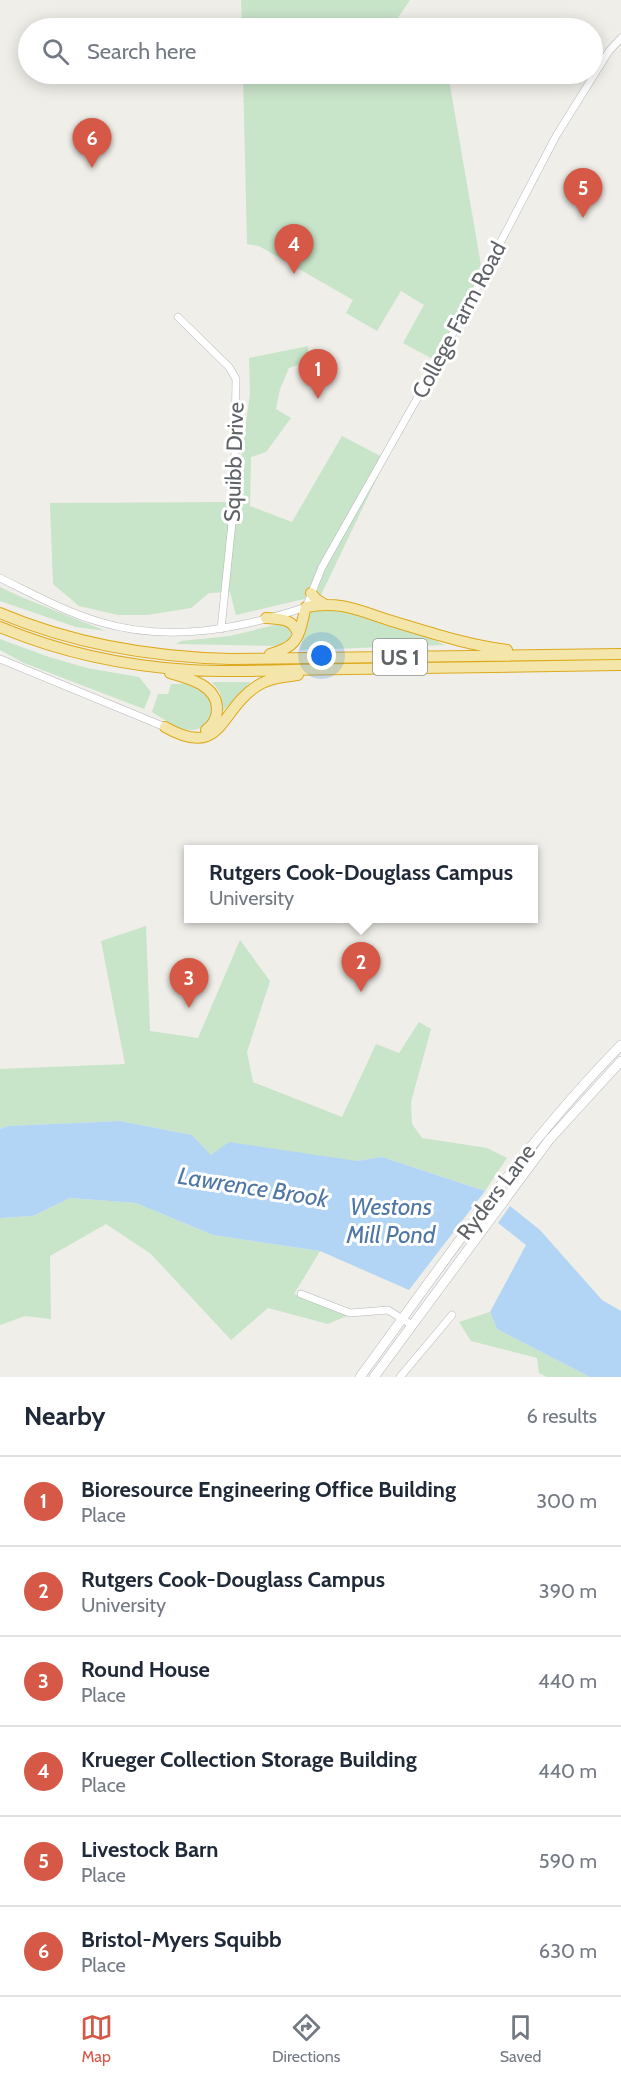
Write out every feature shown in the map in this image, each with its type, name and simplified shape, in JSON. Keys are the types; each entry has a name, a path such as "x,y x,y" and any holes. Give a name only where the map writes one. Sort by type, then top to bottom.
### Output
{"highway":[{"path":"311,593 316,600 324,604"},
{"path":"252,659 288,649 298,634 306,607 324,604 350,607 473,645 548,655"},
{"name":"US 1","path":"0,613 65,636 126,650 189,657 252,659 621,654"},
{"path":"266,618 289,621 295,626 298,634"},
{"name":"US 1","path":"0,627 63,648 147,666 211,671 621,665"},
{"path":"147,666 198,682 208,690 216,703 215,720 203,732 189,735 165,727"},
{"path":"165,727 185,737 202,738 216,730 245,696 262,683 273,679 338,669"}],"main road":[{"name":"Ryders Lane","path":"360,1377 503,1182 562,1108 621,1045"},
{"name":"Ryders Lane","path":"374,1377 513,1187 563,1124 621,1061"}],"street":[{"name":"College Farm Road","path":"603,61 621,38"},
{"name":"College Farm Road","path":"306,607 322,567 440,358 556,136 588,84"},
{"name":"Squibb Drive","path":"178,317 229,367 235,377 234,504 221,629"},
{"path":"0,578 73,613 111,625 166,633 221,629 306,607"},
{"path":"0,659 165,727"},
{"path":"301,1294 350,1313 384,1310 403,1318 412,1325"},
{"path":"400,1377 452,1315"}],"green space":[{"path":"241,0 410,0 398,18 242,18"},
{"path":"243,84 450,84 483,277 440,363 403,343 424,305 401,291 377,331 346,313 353,300 259,246 247,244"},
{"path":"308,346 309,361 289,368 280,389 276,409 291,418 266,452 251,457 250,506 292,522 342,436 386,459 321,595 236,615 230,592 209,593 191,608 147,615 118,615 79,606 53,584 50,503 235,502 250,394 249,358"},
{"path":"0,587 106,631 76,627 0,601"},
{"path":"324,607 386,622 445,645 300,650 309,612"},
{"path":"279,624 289,625 292,632 289,639 277,646 176,644 181,641 230,636"},
{"path":"0,639 87,668 139,677 151,692 144,709 24,663 0,650"},
{"path":"212,682 251,682 223,711 220,692"},
{"path":"171,684 192,684 202,690 210,703 211,711 206,725 199,729 180,728 152,712 158,694 168,694"},
{"path":"146,926 150,1031 198,1038 240,940 270,981 247,1052 253,1082 342,1117 376,1044 399,1053 419,1022 431,1029 411,1102 412,1124 422,1138 487,1148 507,1158 485,1191 382,1157 357,1161 211,1155 192,1135 120,1121 8,1126 0,1129 0,1069 125,1064 101,941"},
{"path":"70,1198 136,1203 213,1235 320,1251 294,1294 349,1315 328,1324 268,1308 231,1340 151,1254 106,1224 50,1256 51,1319 25,1316 0,1325 0,1218 33,1216"},
{"path":"490,1312 497,1329 590,1377 547,1377 539,1373 537,1358 471,1341 459,1322"}],"water":[{"name":"Westons Mill Pond","path":"120,1121 192,1135 211,1155 229,1142 357,1161 382,1157 485,1191 409,1290 320,1251 213,1235 136,1203 70,1198 33,1216 0,1218 0,1129 8,1126"},
{"name":"Westons Mill Pond","path":"510,1206 540,1230 602,1300 621,1311 621,1377 590,1377 497,1329 490,1312 526,1245 498,1223"}],"place":[{"name":"Bristol-Myers Squibb","path":"92,168"},
{"name":"Livestock Barn","path":"583,218"},
{"name":"Krueger Collection Storage Building","path":"294,274"},
{"name":"Bioresource Engineering Office Building","path":"318,399"},
{"name":"Rutgers Cook-Douglass Campus","path":"361,992"},
{"name":"Round House","path":"189,1008"}],"water label":[{"name":"Lawrence Brook","path":"253,1187"}]}
